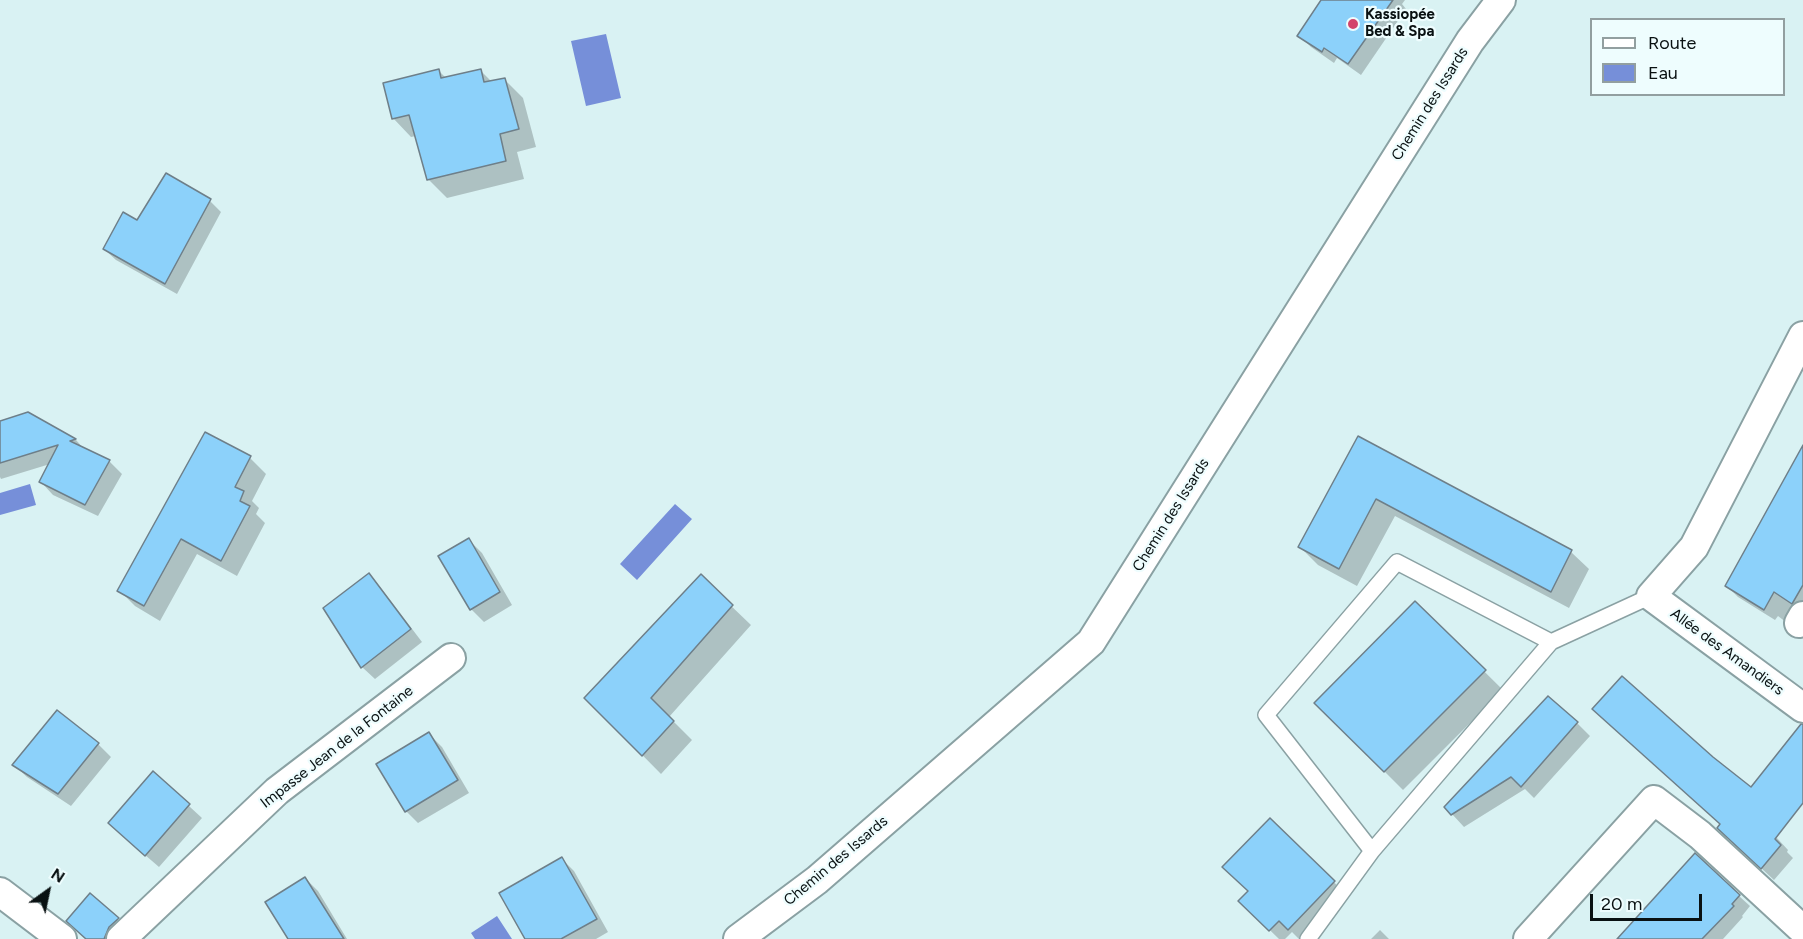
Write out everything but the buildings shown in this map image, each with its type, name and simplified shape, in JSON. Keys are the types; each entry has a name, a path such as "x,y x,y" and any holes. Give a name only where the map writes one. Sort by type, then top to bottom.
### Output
{"street":[{"name":"Chemin des Issards","path":"738,939 817,880 1091,642 1470,41 1501,0"},
{"path":"1651,596 1694,547 1803,336"},
{"name":"Allée des Amandiers","path":"1651,596 1803,708"},
{"name":"Impasse Jean de la Fontaine","path":"121,939 277,791 451,658"},
{"path":"1528,939 1654,800 1700,835 1803,930"},
{"path":"0,892 62,939"}],"lane":[{"path":"1372,851 1266,714 1397,562 1551,642"},
{"path":"1308,939 1372,851 1551,642 1651,596"}],"water":[{"path":"606,34 621,98 586,106 571,41"},
{"path":"30,484 36,505 0,515 0,493"},
{"path":"675,504 692,519 637,580 620,564"},
{"path":"497,916 512,939 475,939 471,933"}],"place":[{"name":"Kassiopée Bed & Spa","path":"1353,24"}]}
